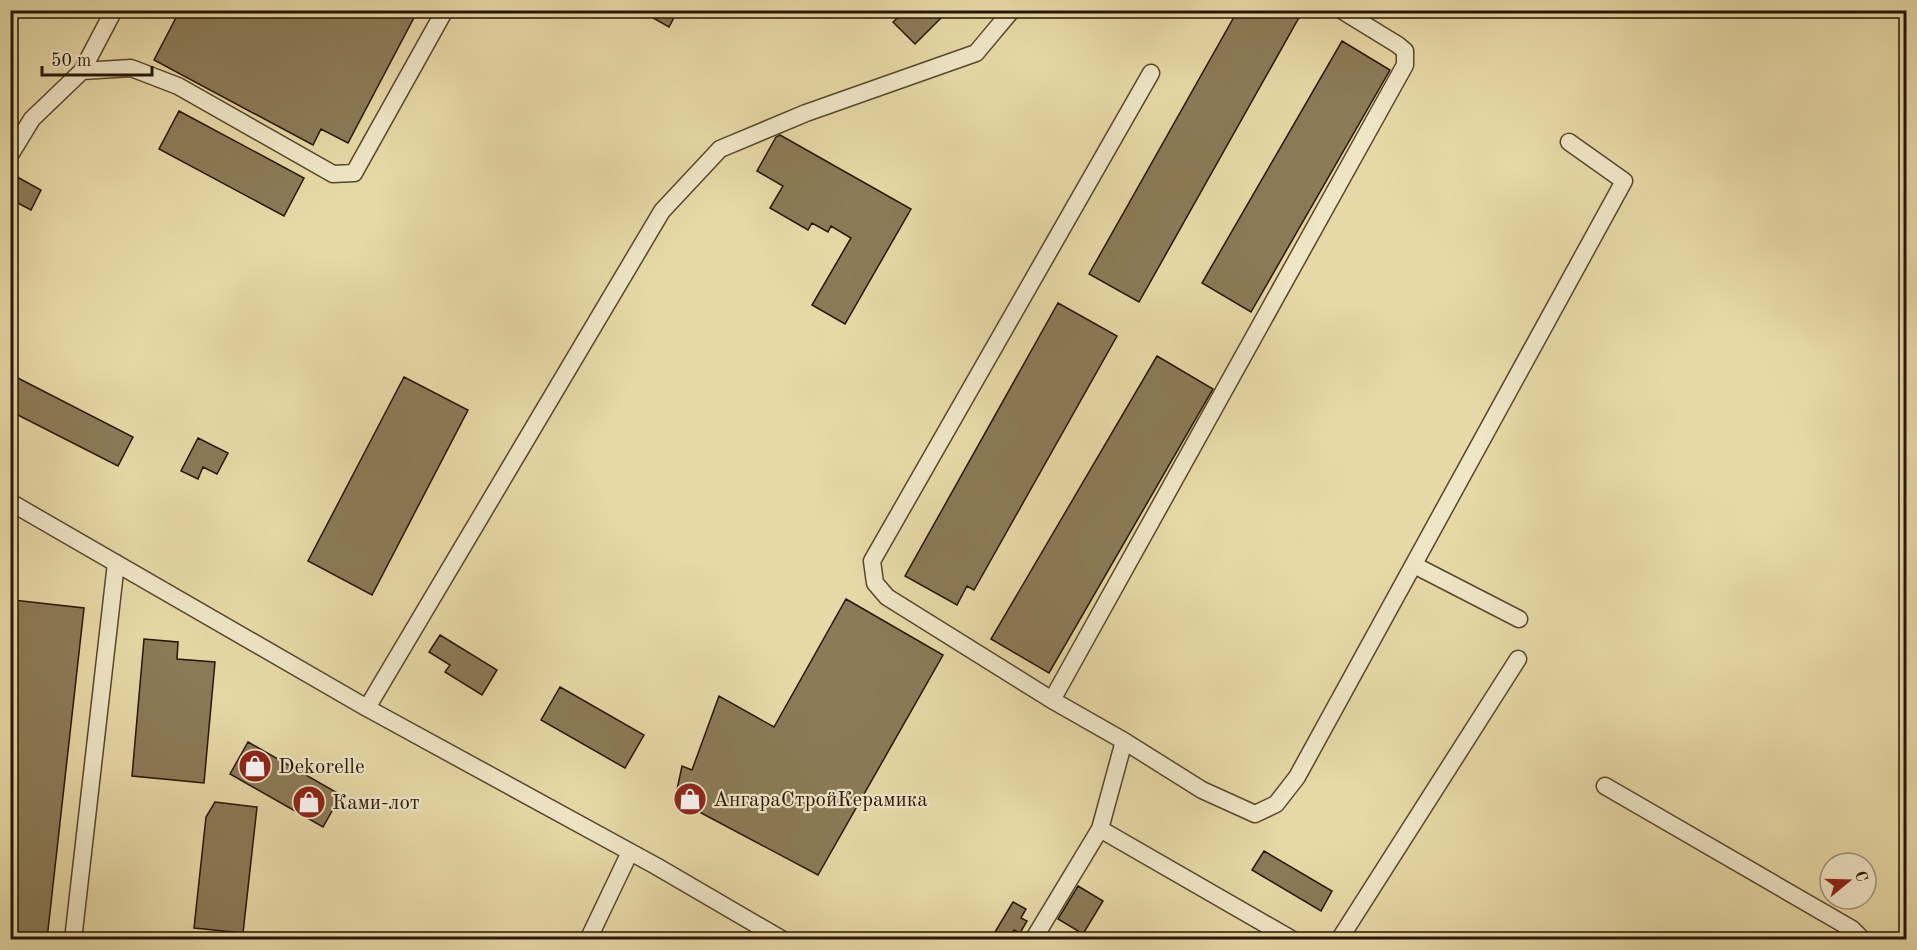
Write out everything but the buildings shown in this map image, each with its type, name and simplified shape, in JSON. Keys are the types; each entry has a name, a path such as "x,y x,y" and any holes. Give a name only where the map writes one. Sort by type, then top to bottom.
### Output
{"street":[{"path":"10,155 32,119 82,71 114,10"},
{"path":"82,71 131,68 178,87 333,174 354,173 445,10"},
{"path":"367,708 662,211 720,149 806,113 976,53 1012,10"},
{"path":"1052,700 1405,65 1405,51 1341,10"},
{"path":"1151,73 872,561 875,583 887,597 1052,700 1124,741 1202,790 1256,814 1275,804 1297,777 1624,181 1569,142"},
{"path":"10,502 367,708 783,939"},
{"path":"73,939 116,563"},
{"path":"1414,565 1519,619"},
{"path":"1338,939 1518,659"},
{"path":"1033,939 1100,829 1124,741"},
{"path":"1605,786 1852,929 1863,939"},
{"path":"1100,829 1293,939"},
{"path":"588,939 630,852"}],"place":[{"name":"Dekorelle","path":"255,766"},
{"name":"АнгараСтройКерамика","path":"690,799"},
{"name":"Ками-лот","path":"309,802"}]}
